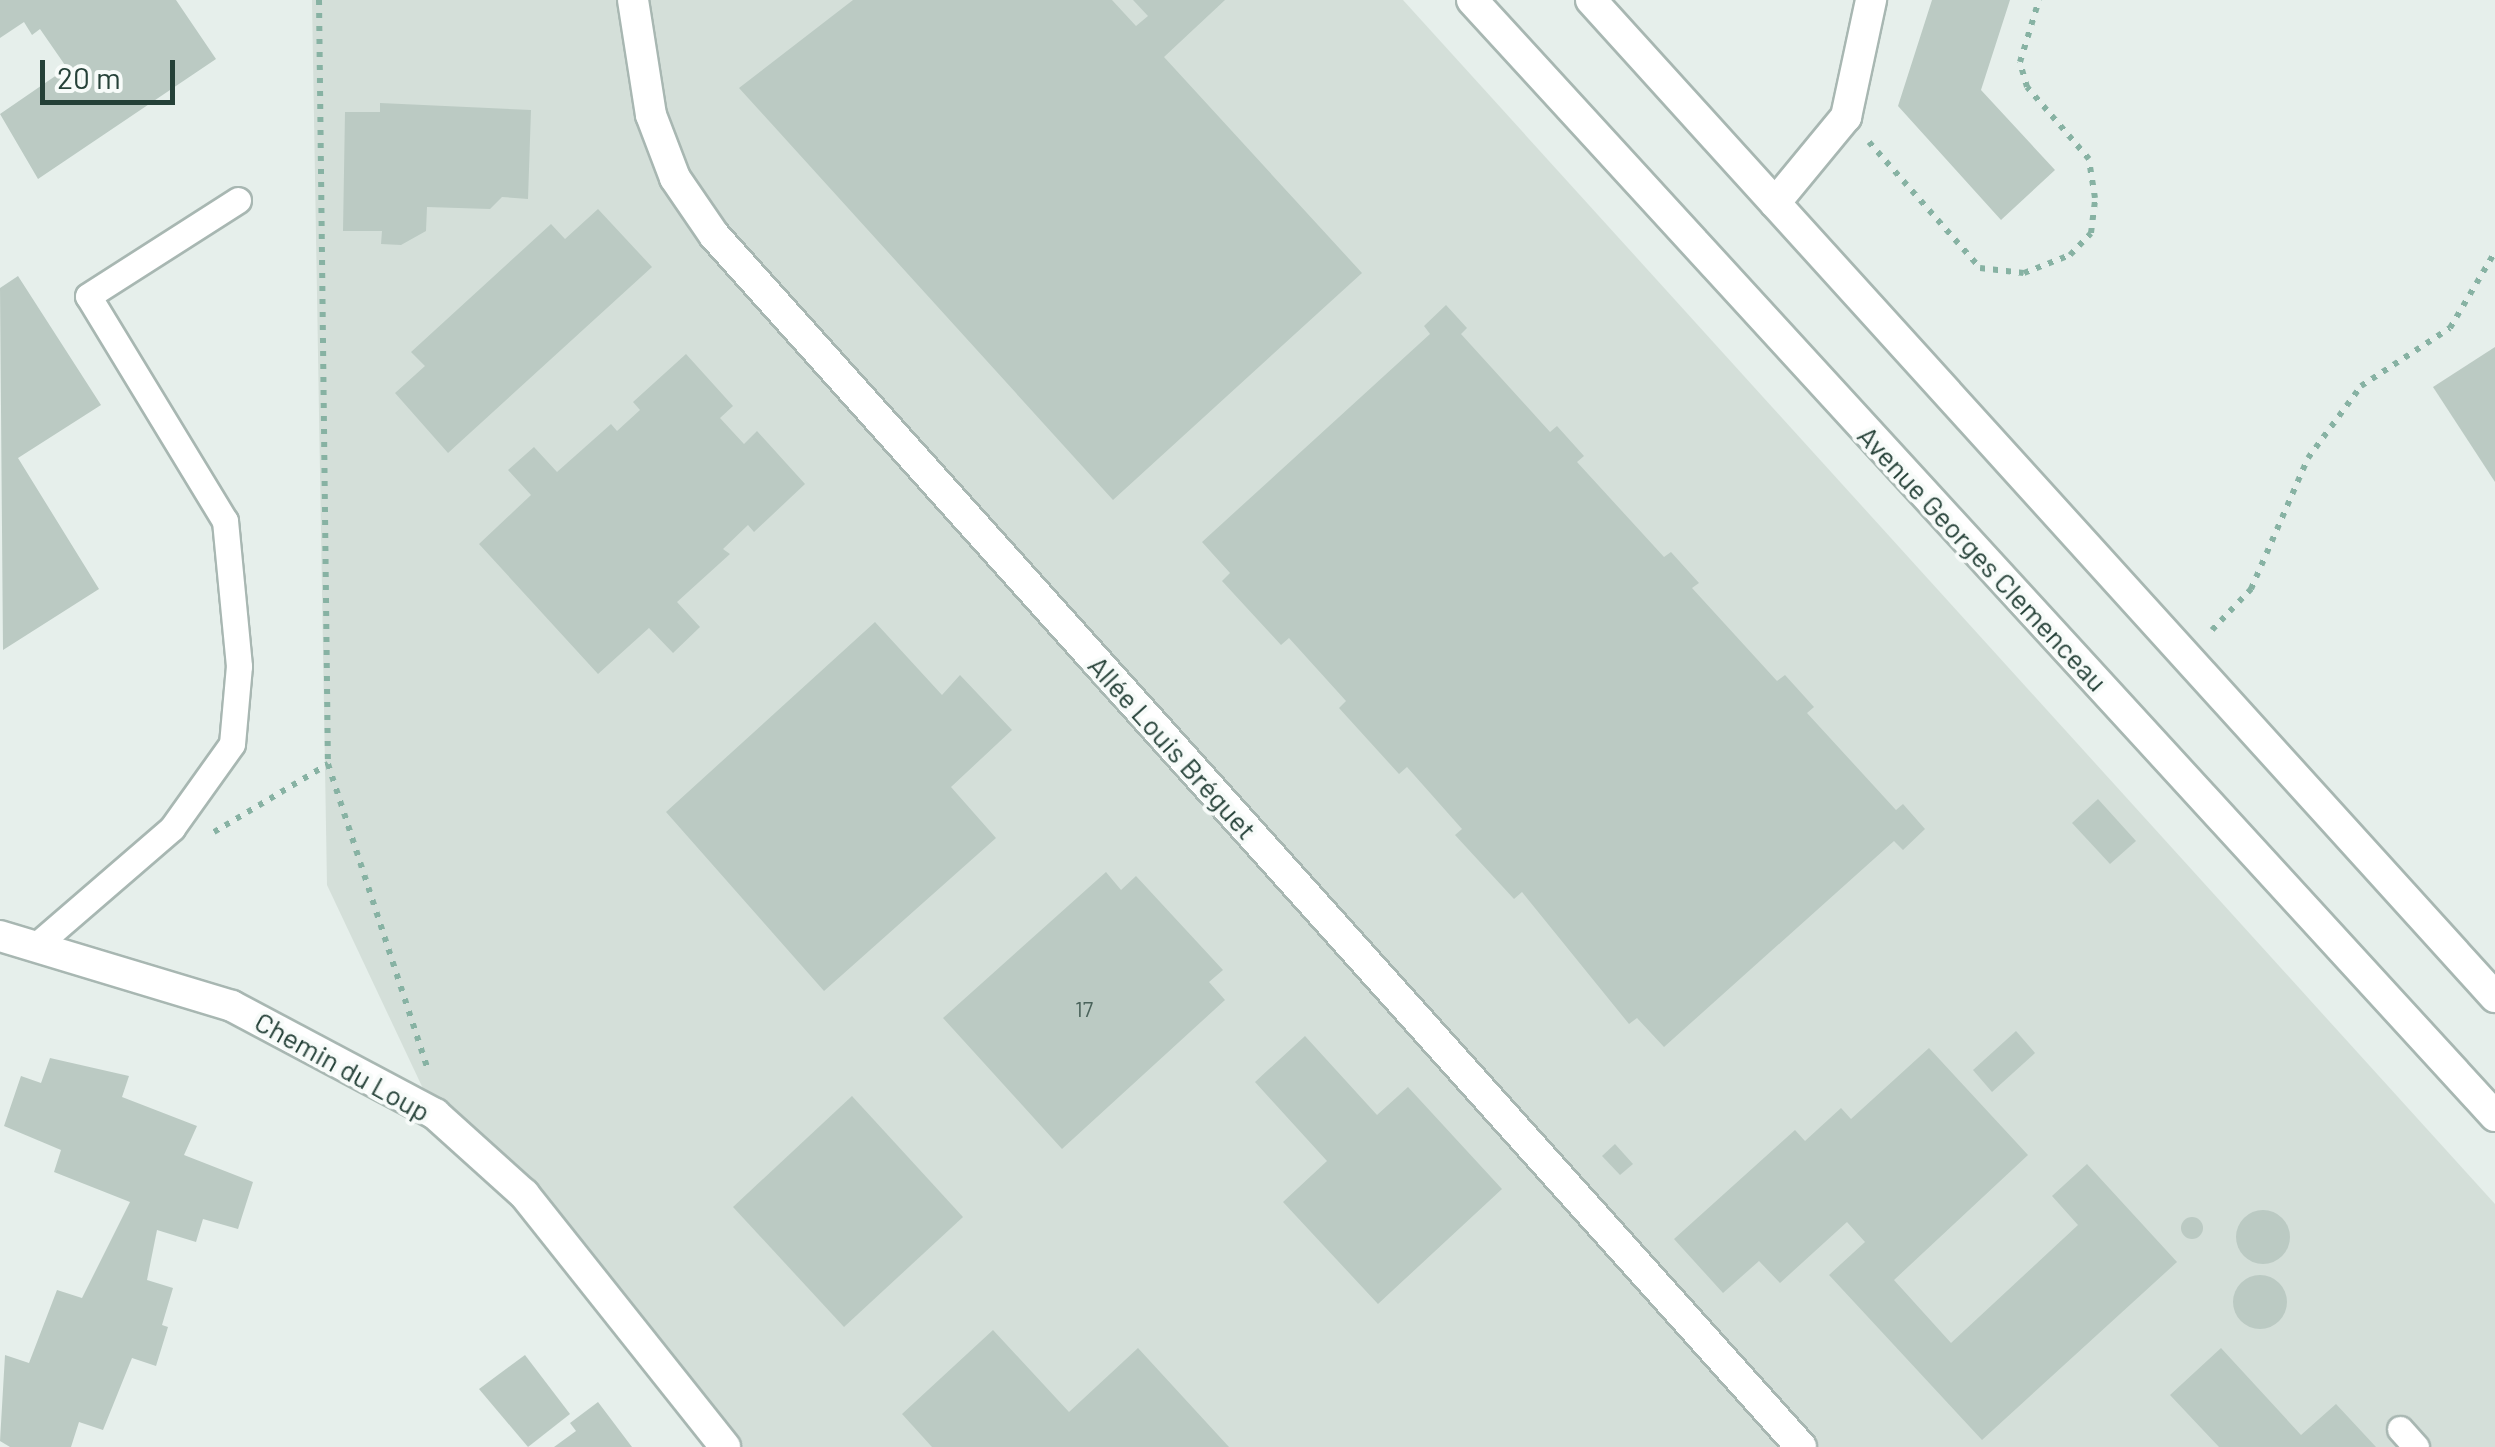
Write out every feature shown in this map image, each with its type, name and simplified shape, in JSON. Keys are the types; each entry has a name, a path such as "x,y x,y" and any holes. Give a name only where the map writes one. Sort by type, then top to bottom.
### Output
{"street":[{"name":"Allée Louis Bréguet","path":"634,0 651,115 675,178 714,235 1802,1447"},
{"name":"Avenue Georges Clemenceau","path":"1472,0 2495,1116"},
{"path":"1591,0 2495,998"},
{"path":"1775,203 1846,117 1872,0"},
{"name":"Chemin du Loup","path":"1,937 39,943 232,1006 435,1114 524,1194 725,1447"}],"lane":[{"path":"39,943 172,828 232,744 239,666 225,522 88,296 238,200"}],"path":[{"path":"319,0 328,764 424,1046 435,1114"},
{"path":"1846,117 1980,268 2024,273 2070,255 2091,233 2095,198 2090,159 2027,88 2020,62 2039,0"},
{"path":"2186,657 2251,589 2308,458 2360,386 2450,328 2495,252"}],"shaded area":[{"path":"312,0 1403,0 2495,1204 2495,1447 725,1447 435,1114 327,885"}],"building":[{"path":"0,0 176,0 216,59 38,179 0,114 67,68 40,29 32,35 24,22 0,38"},
{"path":"853,0 1112,0 1136,26 1148,16 1133,0 1225,0 1164,57 1362,273 1113,500 739,88"},
{"path":"1932,0 2010,0 1981,90 2055,170 2001,220 1898,106"},
{"path":"380,103 531,110 528,199 502,197 490,209 427,207 426,231 401,245 381,244 382,231 343,231 345,112 380,112"},
{"path":"598,209 652,267 448,453 395,393 425,366 411,352 551,224 565,239"},
{"path":"18,276 101,405 18,458 99,589 3,650 0,288"},
{"path":"1446,305 1467,328 1461,334 1550,432 1557,426 1584,456 1577,462 1664,557 1671,552 1699,583 1692,588 1777,681 1785,675 1814,707 1807,713 1896,810 1903,804 1925,829 1903,850 1894,841 1664,1047 1637,1018 1629,1024 1522,892 1514,899 1455,835 1462,829 1407,767 1399,774 1339,708 1346,701 1289,638 1281,645 1222,581 1230,573 1202,542 1430,334 1424,326"},
{"path":"2495,347 2495,482 2433,387"},
{"path":"686,354 733,406 720,418 744,444 757,431 805,484 754,532 748,525 723,549 730,554 677,602 700,627 673,653 649,628 598,674 479,544 531,495 508,470 534,447 557,472 611,424 617,431 640,410 633,402"},
{"path":"875,622 942,695 960,675 1012,730 951,787 996,838 824,991 666,812"},
{"path":"2098,799 2136,841 2110,864 2072,823"},
{"path":"1106,872 1121,890 1136,876 1223,970 1209,982 1225,1000 1062,1149 943,1018"},
{"path":"2016,1031 2035,1053 1992,1092 1973,1070"},
{"path":"1305,1036 1377,1115 1408,1087 1502,1189 1378,1304 1283,1202 1327,1161 1255,1082"},
{"path":"1929,1048 2028,1155 1894,1280 1951,1343 2078,1225 2052,1196 2087,1164 2177,1262 1982,1440 1829,1275 1865,1242 1847,1222 1780,1283 1759,1261 1723,1293 1674,1239 1795,1130 1805,1141 1841,1108 1851,1119"},
{"path":"50,1058 129,1076 122,1097 197,1126 184,1155 253,1182 238,1229 203,1219 196,1242 157,1230 147,1280 173,1288 162,1325 168,1327 156,1366 132,1358 103,1430 79,1422 71,1447 10,1447 0,1441 5,1355 29,1363 57,1290 82,1298 130,1202 54,1172 61,1150 4,1126 21,1076 41,1083"},
{"path":"852,1096 963,1217 844,1327 733,1207"},
{"path":"1615,1144 1633,1164 1620,1175 1602,1156"},
{"path":"2263,1210 2282,1218 2290,1237 2282,1256 2263,1264 2244,1256 2236,1237 2244,1218"},
{"path":"2192,1217 2200,1220 2200,1236 2192,1239 2184,1236 2181,1228 2184,1220"},
{"path":"2260,1275 2279,1283 2287,1302 2279,1321 2260,1329 2241,1321 2233,1302 2241,1283"},
{"path":"993,1330 1069,1412 1138,1348 1229,1447 932,1447 902,1414"},
{"path":"2221,1348 2301,1435 2336,1404 2376,1447 2219,1447 2170,1395"},
{"path":"525,1355 570,1414 528,1447 479,1389"},
{"path":"598,1402 632,1447 554,1447 576,1431 570,1423"}]}
